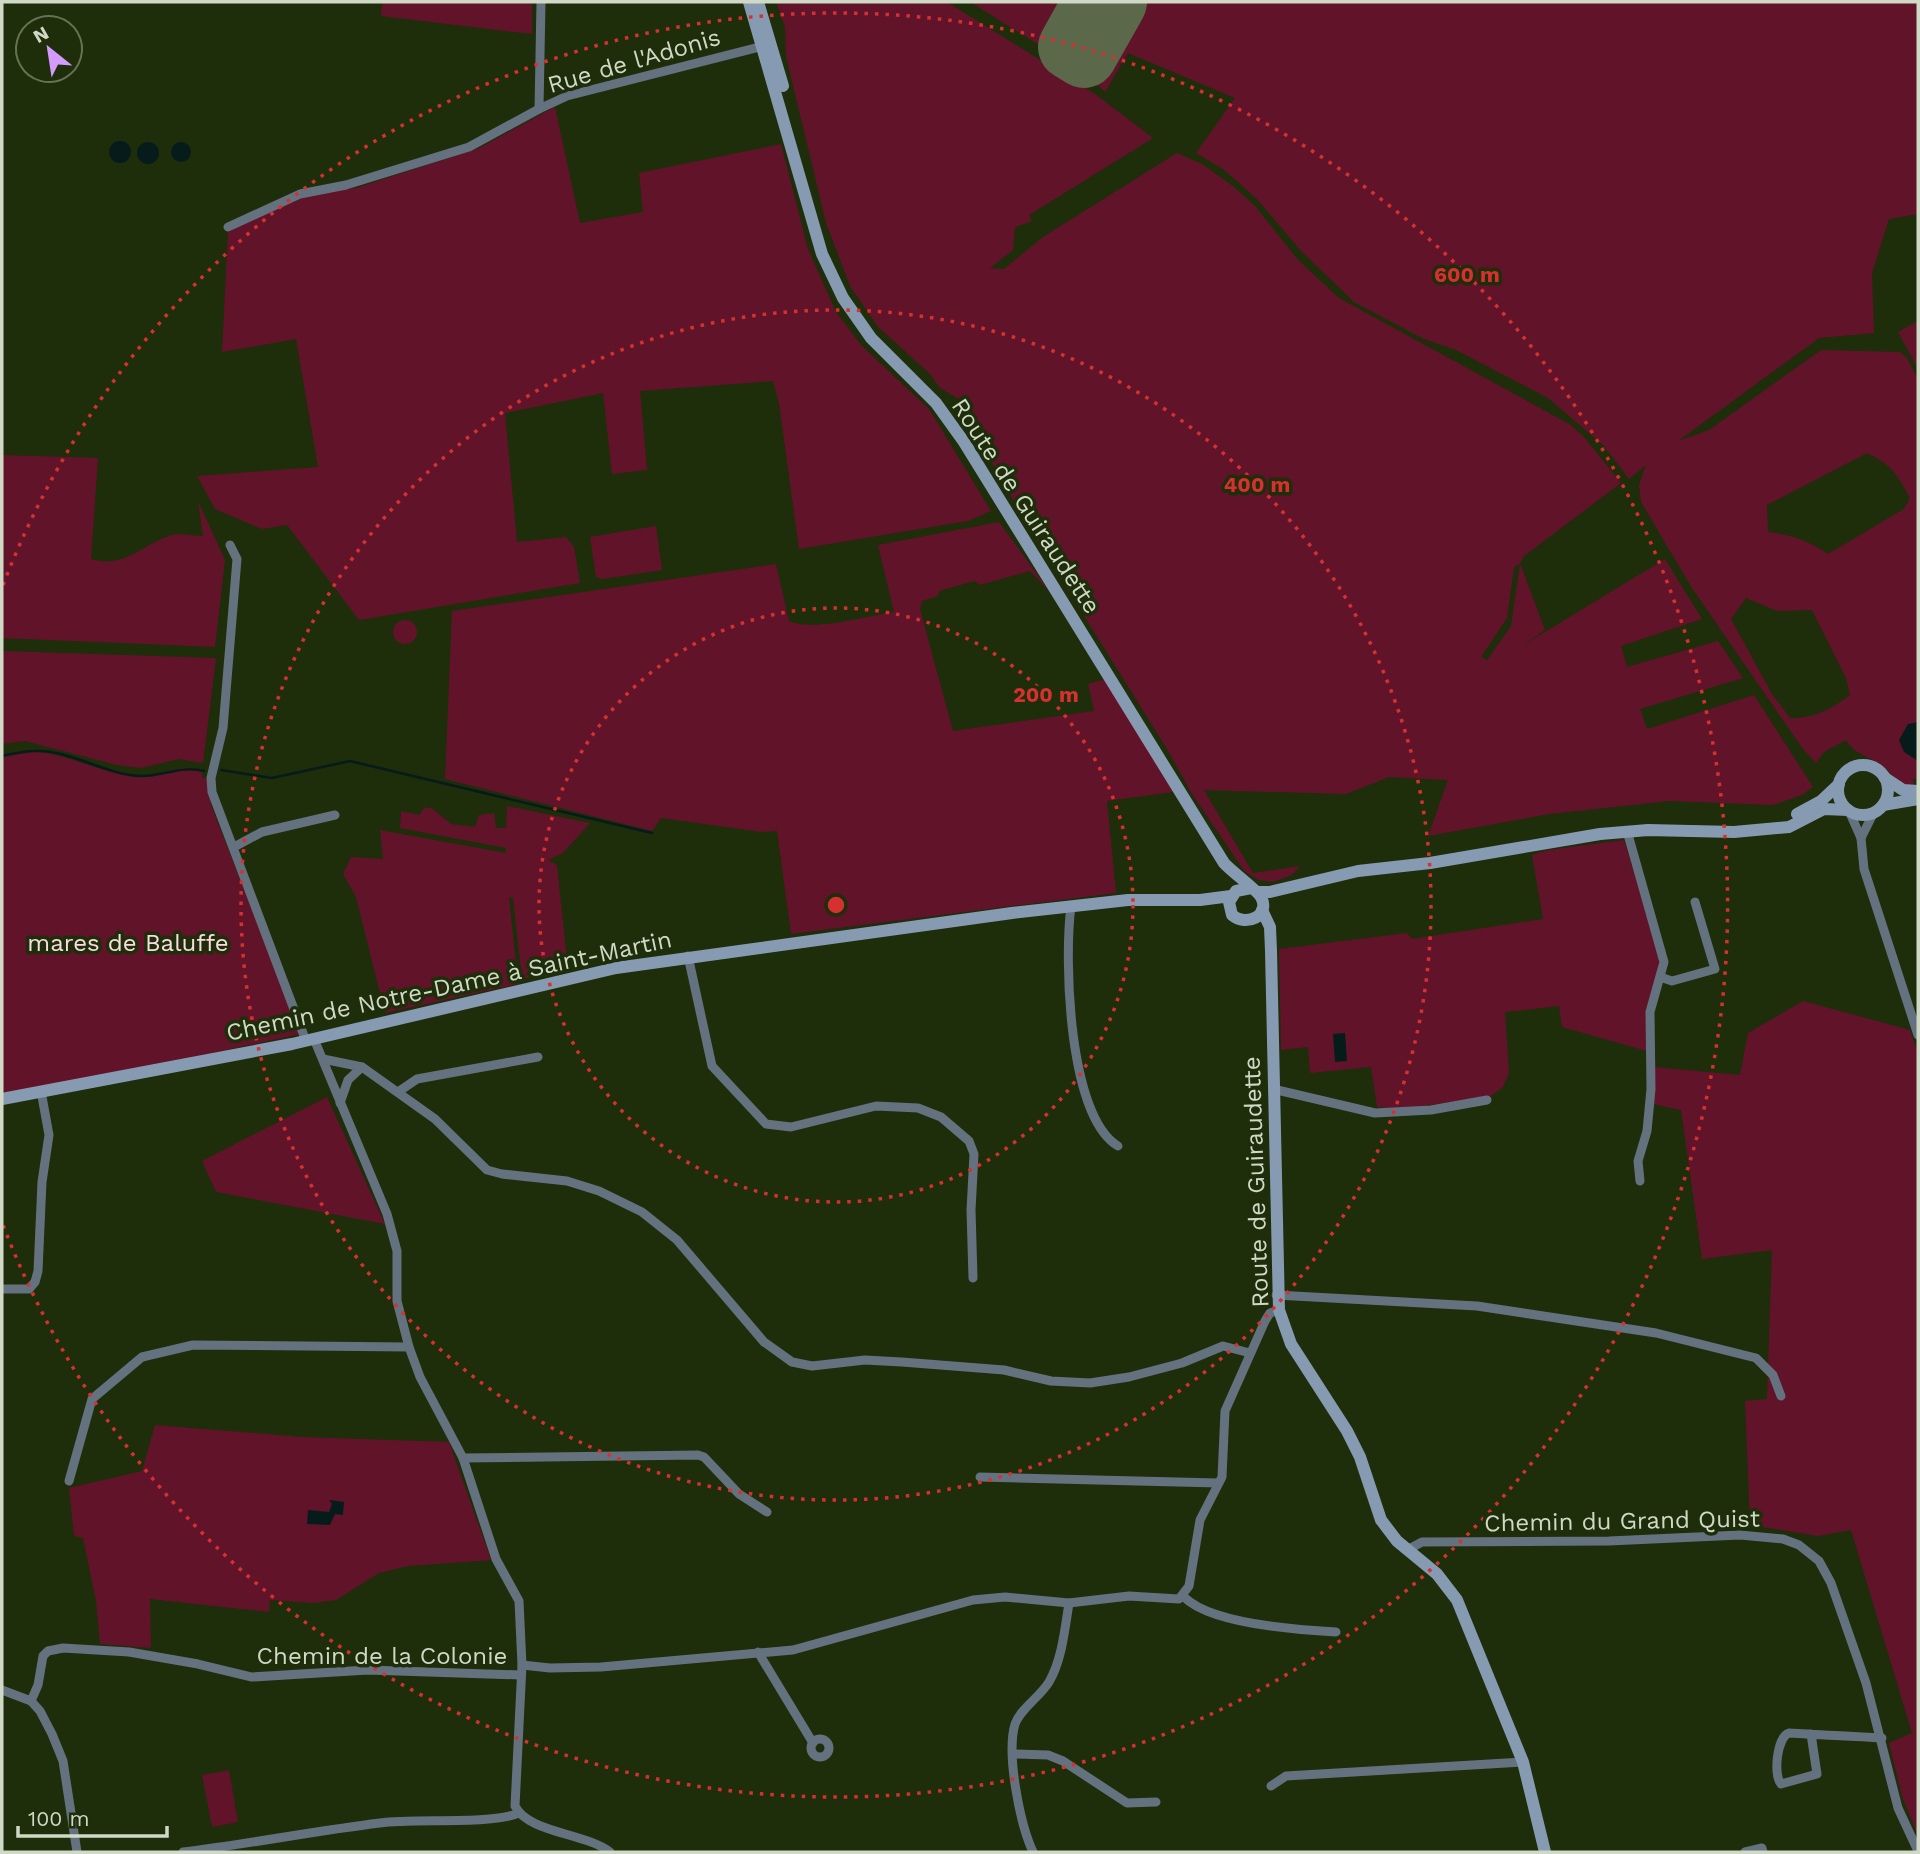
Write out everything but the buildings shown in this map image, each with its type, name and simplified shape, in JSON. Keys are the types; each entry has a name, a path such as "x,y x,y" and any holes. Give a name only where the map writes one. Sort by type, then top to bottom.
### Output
{"street":[{"name":"Rue de l'Adonis","path":"541,2 540,109 567,96 763,46"},
{"name":"Route de Guiraudette","path":"749,2 822,254 843,298 871,338 936,403 964,442 1224,863 1254,890"},
{"name":"Route de Guiraudette","path":"758,2 775,53 799,155 801,176"},
{"name":"Route de Guiraudette","path":"763,46 768,48 799,155"},
{"path":"228,227 300,194 345,185 469,147 540,109"},
{"path":"230,545 237,559 223,728 211,778 212,792 234,847 253,907 309,1040 323,1059 387,1214 397,1251 397,1301 409,1347 420,1377 463,1458 496,1559 519,1601 522,1670 514,1800 519,1813 527,1820 592,1841 610,1852"},
{"path":"1765,828 1807,809 1839,784 1850,769 1860,765 1870,766 1903,790 1918,791"},
{"path":"1861,838 1888,787 1885,777"},
{"path":"1839,784 1841,803 1849,810 1861,838 1864,869 1918,1035"},
{"path":"1270,942 1263,929 1252,921 1238,920 1231,899 1239,889 1270,892 1358,871 1430,863 1627,831 1734,832 1789,827 1824,809 1849,810 1866,815 1878,809 1918,799"},
{"path":"234,847 262,832 335,815"},
{"path":"1627,831 1664,962 1650,1017 1651,1089 1647,1131 1639,1155 1640,1181"},
{"name":"Route de Guiraudette","path":"1224,863 1231,899"},
{"path":"1252,921 1287,887"},
{"path":"1254,890 1262,909"},
{"name":"Chemin de Notre-Dame à Saint-Martin","path":"2,1099 309,1040 616,968 1071,906 1128,900 1231,899"},
{"path":"1660,977 1672,981 1715,969 1695,902"},
{"path":"1071,906 1066,984 1071,1024 1090,1111 1111,1142 1118,1146"},
{"name":"Route de Guiraudette","path":"1262,909 1270,927 1276,1295 1279,1310 1292,1344 1348,1431 1360,1457 1381,1520 1407,1550 1437,1574 1457,1600 1523,1762 1545,1852"},
{"path":"688,957 712,1066 766,1124 791,1127 861,1108 904,1107 929,1111 941,1117 969,1141 974,1154 971,1210 973,1278"},
{"path":"398,1092 417,1079 538,1057"},
{"path":"323,1059 362,1067 435,1119 487,1170 567,1181 599,1191 655,1221 677,1240 764,1342 792,1362 812,1366 865,1360 893,1361 1004,1370 1051,1381 1090,1383 1129,1377 1182,1363 1223,1346 1250,1353"},
{"path":"340,1103 348,1080 362,1067"},
{"path":"1273,1089 1375,1113 1431,1110 1487,1100"},
{"path":"2,1289 29,1289 35,1282 38,1271 42,1182 49,1135 41,1091"},
{"path":"1276,1295 1477,1306 1656,1334 1756,1358 1773,1375 1781,1396"},
{"path":"522,1670 601,1667 793,1650 973,1600 1005,1597 1069,1603 1129,1596 1177,1600 1184,1597 1191,1578 1200,1520 1222,1477 1225,1411 1265,1321 1270,1313 1279,1310"},
{"path":"69,1481 92,1399 142,1357 193,1345 409,1347"},
{"path":"463,1458 698,1455 705,1457 739,1494 767,1512"},
{"path":"980,1477 1218,1483"},
{"name":"Chemin du Grand Quist","path":"1407,1550 1422,1542 1609,1541 1740,1535 1794,1542 1812,1553 1831,1583 1882,1738 1898,1808 1918,1851"},
{"path":"1184,1597 1195,1605 1255,1624 1336,1632"},
{"path":"1033,1852 1021,1817 1015,1780 1016,1723 1054,1672 1069,1603"},
{"name":"Chemin de la Colonie","path":"31,1701 38,1685 43,1656 48,1651 63,1648 130,1652 252,1677 380,1670 522,1670"},
{"path":"758,1651 813,1743"},
{"path":"2,1690 31,1701 40,1711 63,1761 77,1852"},
{"path":"1811,1734 1817,1774 1781,1784 1777,1777 1782,1737 1789,1733 1811,1734 1882,1738"},
{"path":"1015,1755 1048,1755 1063,1761 1127,1803 1156,1802"},
{"path":"1271,1786 1286,1776 1523,1762"},
{"path":"183,1852 243,1849 381,1822 431,1818 501,1819 519,1813"},
{"path":"1745,1852 1762,1848 1763,1852"}],"green space":[{"path":"382,2 532,2 532,34 381,16"},
{"path":"776,2 947,2 1095,94 1153,138 1029,215 1032,221 1015,227 1013,250 990,268 1004,269 1043,237 1177,153 1202,164 1234,187 1255,206 1298,260 1339,298 1571,425 1621,483 1524,556 1520,563 1545,630 1522,646 1665,559 1702,619 1621,646 1627,667 1718,641 1743,678 1640,709 1647,729 1754,695 1813,787 1802,795 1773,805 1669,801 1549,814 1428,836 1448,780 1389,777 1346,794 1204,790 1253,873 1300,866 1292,875 1273,882 1259,880 1245,872 1192,794 1167,749 1030,529 969,424 967,411 957,398 940,388 930,374 878,327 850,286 826,223 786,56 785,27","holes":["1520,564 1511,626 1487,660 1481,657 1507,618 1514,567"]},
{"path":"970,2 1918,2 1918,214 1889,219 1872,273 1874,333 1819,338 1678,441 1709,430 1821,350 1900,352 1907,358 1918,379 1918,779 1913,779 1914,786 1900,782 1882,766 1854,749 1846,740 1824,752 1816,763 1803,749 1692,588 1641,502 1639,485 1646,465 1629,479 1604,446 1548,398 1456,350 1424,339 1354,302 1301,251 1257,199 1223,169 1196,153 1235,98 1128,53 1105,92 1086,74","holes":["1867,453 1888,466 1897,476 1910,498 1904,509 1828,554 1800,539 1768,532 1767,505","1746,598 1777,611 1812,610 1846,678 1850,695 1822,712 1807,717 1790,718 1772,694 1731,619"]},
{"path":"555,107 580,223 643,212 639,173 781,144 808,249 836,312 861,345 929,409 991,511 968,521 799,549 779,403 773,381 640,391 647,470 612,474 603,393 505,413 517,542 566,537 574,547 580,583 359,620 287,525 262,529 215,509 197,476 318,467 296,339 222,352 228,232 265,211 311,193 356,188 477,149"},
{"path":"1918,321 1918,369 1898,332"},
{"path":"2,455 98,458 91,559 123,559 173,535 203,536 198,501 225,560 215,647 2,638"},
{"path":"999,522 1050,592 1030,571 980,585 974,581 939,591 938,596 922,601 920,609 953,731 1094,711 1088,684 1106,679 1173,792 1107,801 1116,893 791,934 777,831 762,832 661,818 652,831 445,779 452,611 776,564 789,621 812,625 840,622 894,612 878,545"},
{"path":"656,526 662,570 602,579 596,577 590,537"},
{"path":"405,620 413,624 417,632 413,640 405,644 397,640 393,632 397,624"},
{"path":"2,651 216,658 203,763 179,759 141,768 117,765 25,741 2,744"},
{"name":"mares de Baluffe","path":"35,751 129,775 143,776 188,768 202,771 202,778 207,778 211,805 300,1034 2,1099 2,756"},
{"path":"507,806 590,823 563,853 548,860 557,865 568,971 522,979 513,898 509,897 518,984 385,1013 356,897 343,874 351,857 383,859 380,830 506,853 506,848 400,828 401,811 419,815 425,807 433,809 451,824 475,827 479,815 494,813 496,828 506,828"},
{"path":"1624,840 1662,962 1646,1011 1650,1052 1562,1027 1559,1006 1505,1012 1509,1073 1503,1087 1490,1097 1399,1109 1377,1107 1371,1067 1310,1073 1308,1047 1281,1050 1279,949 1407,933 1412,939 1543,919 1532,855 1548,850"},
{"path":"1803,1001 1910,1030 1918,1053 1918,1836 1902,1796 1889,1743 1912,1733 1851,1530 1818,1536 1750,1525 1745,1401 1767,1399 1772,1250 1702,1259 1681,1110 1653,1104 1654,1067 1740,1075 1748,1033"},
{"path":"327,1097 385,1224 216,1192 202,1161"},
{"path":"155,1425 302,1437 449,1442 491,1560 408,1566 379,1573 336,1600 313,1603 270,1600 269,1612 150,1599 151,1648 100,1644 96,1601 83,1538 74,1536 69,1488 142,1471"},
{"path":"229,1770 238,1822 212,1827 202,1775"}],"water":[{"path":"116,141 124,141 131,148 131,156 124,163 116,163 109,156 109,148"},
{"path":"148,142 156,145 159,153 156,161 148,164 140,161 137,153 140,145"},
{"path":"181,142 188,145 191,152 188,159 181,162 174,159 171,152 174,145"},
{"path":"1918,722 1918,761 1904,752 1899,740 1908,724"},
{"path":"1345,1033 1347,1061 1335,1062 1333,1034"},
{"path":"329,1500 344,1502 343,1515 335,1514 330,1525 307,1524 308,1510 329,1512 332,1504"}],"waterway":[{"path":"2,756 47,751 127,775 149,776 188,769 204,771"},
{"path":"221,770 272,778 350,761 652,833"}],"runway":[{"path":"1096,2 1071,47 1084,55 1114,2"}]}
